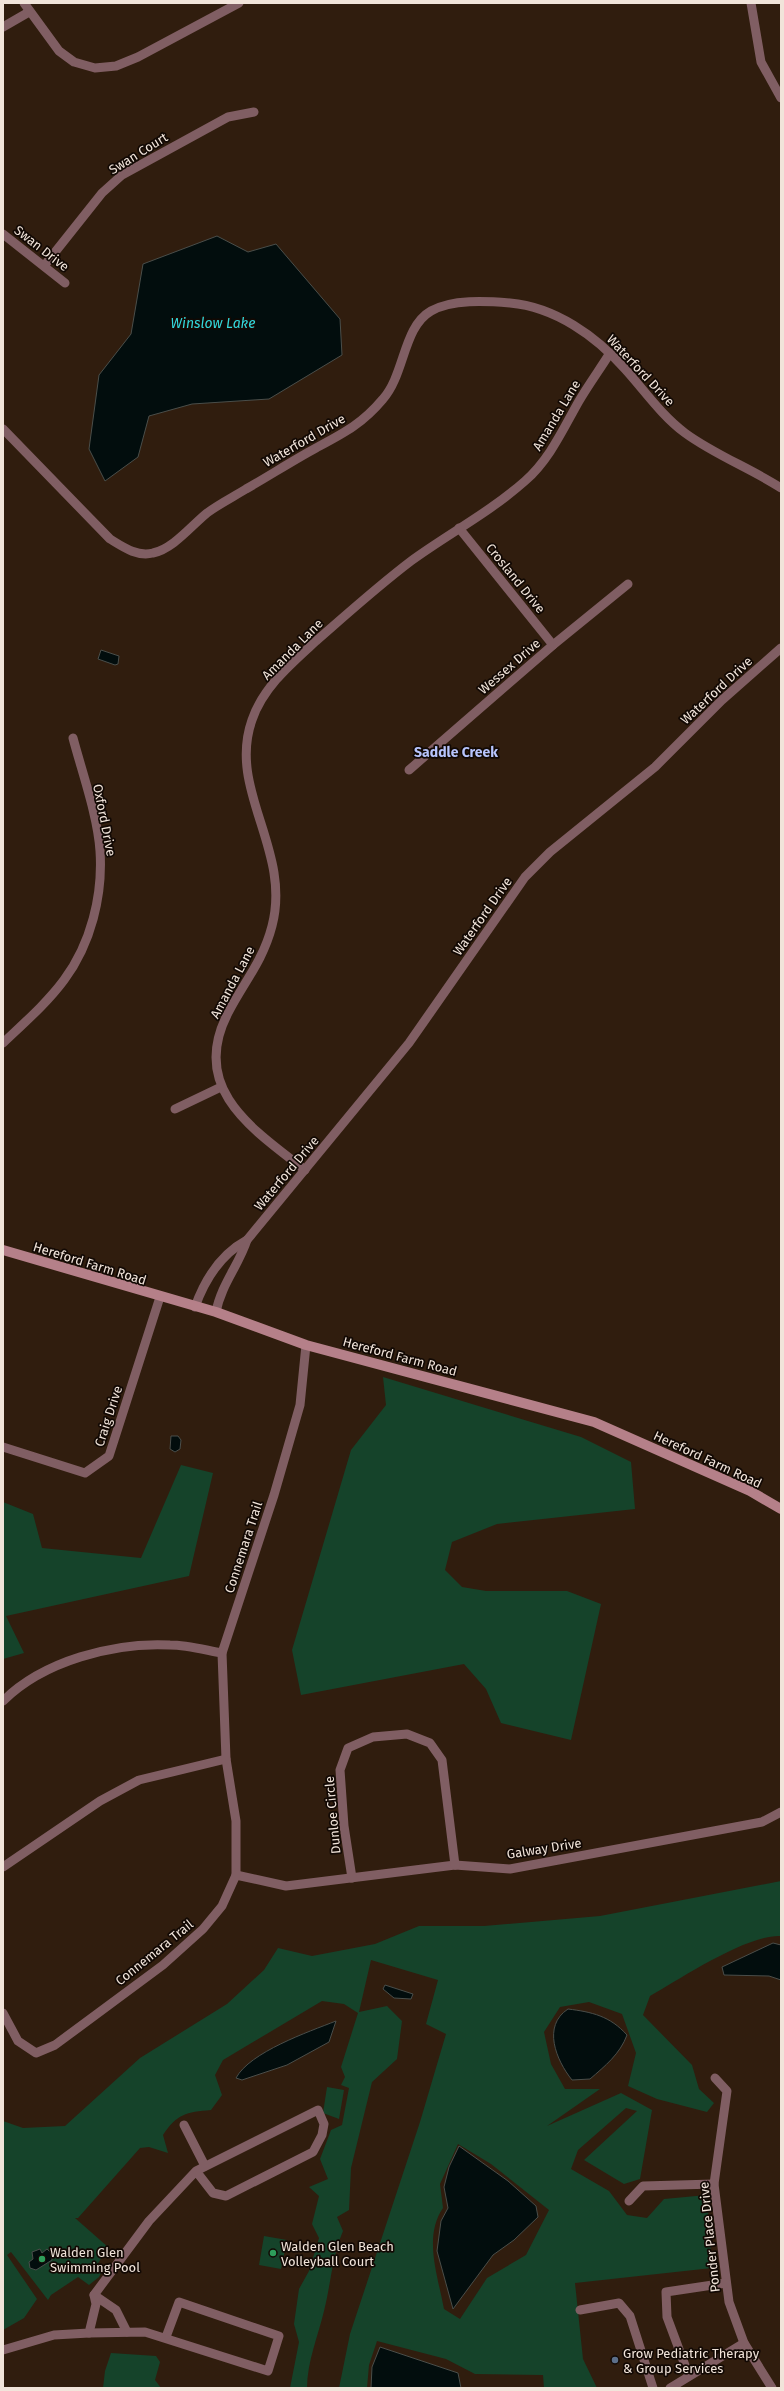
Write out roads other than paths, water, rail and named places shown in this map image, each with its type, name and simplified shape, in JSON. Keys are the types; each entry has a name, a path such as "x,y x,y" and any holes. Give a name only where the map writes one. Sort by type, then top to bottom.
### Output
{"street":[{"path":"24,3 29,12 59,51 74,62 95,68 116,66 138,57 239,3"},
{"path":"751,3 761,62 781,98"},
{"path":"3,27 29,12"},
{"name":"Swan Court","path":"44,266 102,193 122,175 228,117 254,112"},
{"name":"Swan Drive","path":"3,234 65,283"},
{"name":"Waterford Drive","path":"3,429 110,539 126,549 151,554 163,550 209,511 346,433 367,416 385,397 397,378 411,335 418,321 431,311 449,305 511,303 544,312 569,323 592,337 610,353 663,415 686,434 781,488"},
{"name":"Amanda Lane","path":"305,1170 242,1118 222,1087 217,1073 218,1036 228,1013 256,968 266,947 273,924 277,897 275,870 269,846 250,791 246,768 251,721 260,701 297,658 411,562 526,480 546,458 610,353"},
{"name":"Crosland Drive","path":"459,528 553,645"},
{"name":"Wessex Drive","path":"409,770 553,645 628,584"},
{"name":"Waterford Drive","path":"216,1312 218,1300 242,1254 247,1240 409,1043 525,877 550,852 655,767 722,700 781,648"},
{"name":"Oxford Drive","path":"3,1043 47,1000 65,979 90,932 96,906 100,880 100,850 73,738"},
{"path":"175,1109 222,1087"},
{"name":"Waterford Drive","path":"195,1306 200,1292 222,1259 234,1247 247,1240"},
{"name":"Hereford Farm Road","path":"3,1250 160,1297 216,1312 306,1345 594,1422 750,1491 781,1509"},
{"path":"222,1259 234,1268"},
{"name":"Craig Drive","path":"3,1447 85,1472 109,1456 160,1297"},
{"name":"Connemara Trail","path":"3,2013 18,2041 36,2053 55,2045 163,1965 203,1929 222,1906 236,1875 236,1821 226,1759 222,1653 274,1495 300,1405 306,1345"},
{"path":"3,1701 16,1688 57,1665 100,1650 170,1645 222,1653"},
{"name":"Dunloe Circle","path":"352,1878 344,1826 340,1770 348,1748 374,1737 407,1734 430,1743 442,1760 455,1866"},
{"path":"3,1867 100,1801 139,1780 226,1759"},
{"name":"Galway Drive","path":"236,1875 286,1886 455,1866 510,1869 762,1822 781,1812"},
{"name":"Ponder Place Drive","path":"715,2078 727,2091 714,2184 729,2302 744,2343 772,2388"},
{"path":"89,2333 96,2304 94,2295 149,2221 196,2171 318,2110 324,2124 322,2135 313,2152 226,2196 213,2193 196,2171"},
{"path":"184,2125 205,2166"},
{"path":"629,2201 643,2186 714,2184"},
{"path":"689,2376 667,2317 666,2292 726,2283"},
{"path":"94,2295 116,2310 126,2332"},
{"path":"3,2350 54,2335 145,2332 166,2337 268,2371 279,2336 179,2302 166,2337"},
{"path":"580,2310 619,2303 630,2316 653,2388"},
{"path":"670,2388 744,2343"}],"water":[{"name":"Winslow Lake","path":"217,236 248,252 276,244 340,319 342,355 269,399 192,404 149,416 138,457 105,481 89,449 99,375 131,334 143,264"},
{"path":"101,650 119,656 118,664 115,665 98,659"},
{"path":"171,1436 178,1436 181,1440 180,1449 175,1452 170,1449"},
{"path":"773,1943 781,1945 781,1980 769,1976 724,1975 722,1967"},
{"path":"385,1985 413,1994 411,1999 394,1998 383,1989"},
{"path":"568,2009 593,2014 607,2019 614,2023 627,2035 616,2054 590,2079 572,2080 561,2063 557,2053 554,2043 555,2024 560,2016"},
{"path":"336,2021 329,2042 287,2065 242,2080 236,2078 243,2069 266,2051"},
{"path":"459,2146 508,2181 536,2206 538,2217 514,2240 493,2255 453,2309 437,2251 441,2221 448,2208 444,2187 449,2167"},
{"name":"Walden Glen Swimming Pool","path":"40,2249 42,2253 47,2249 52,2254 52,2260 36,2270 30,2268 29,2262 33,2259 32,2252"},
{"path":"380,2347 458,2373 461,2388 371,2388 372,2367"}],"place":[{"name":"Walden Glen Beach Volleyball Court","path":"273,2253"},
{"name":"Walden Glen Swimming Pool","path":"42,2259"},
{"name":"Grow Pediatric Therapy & Group Services","path":"615,2360"}],"district":[{"name":"Saddle Creek","path":"456,752"}]}
